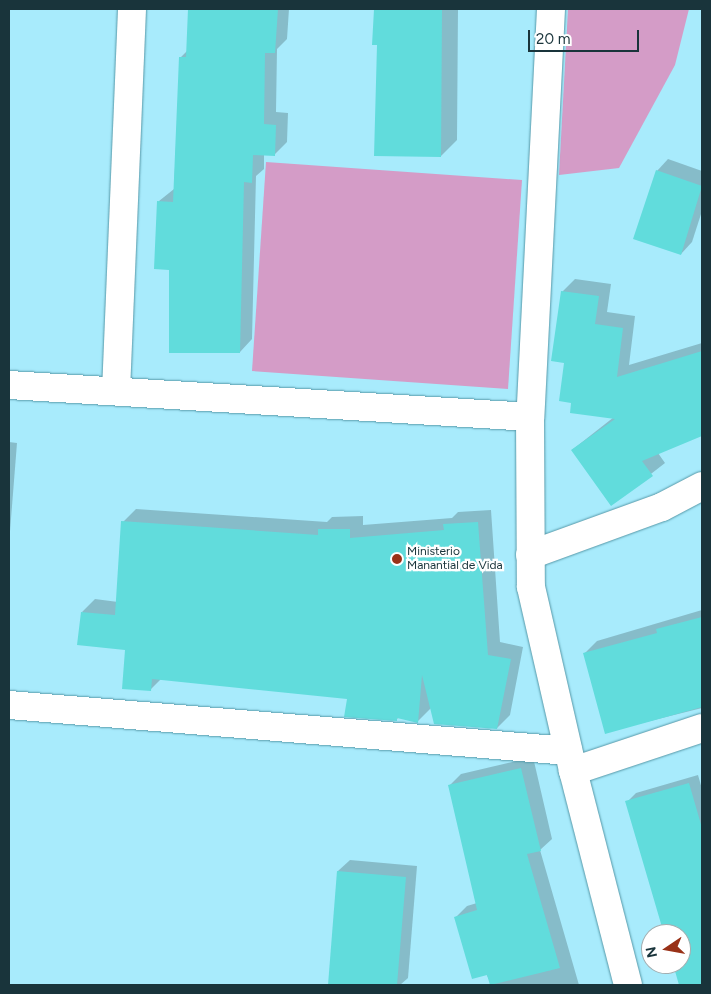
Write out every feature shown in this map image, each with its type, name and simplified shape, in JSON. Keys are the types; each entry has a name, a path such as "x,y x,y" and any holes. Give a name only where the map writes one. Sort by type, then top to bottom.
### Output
{"street":[{"path":"116,391 132,9"},
{"path":"551,9 530,417 531,587 571,761 628,985"},
{"path":"9,384 530,417"},
{"path":"530,555 662,507 702,486"},
{"path":"9,705 571,761 702,728"}],"shaded area":[{"path":"568,9 689,9 675,65 619,168 559,175"},
{"path":"266,162 522,180 508,389 252,371"}],"building":[{"path":"188,9 278,9 275,53 265,53 264,124 276,125 275,156 253,155 252,183 244,182 240,353 169,353 169,270 154,269 157,201 173,202 179,57 186,57"},
{"path":"374,9 442,9 441,157 374,156 377,45 372,45"},
{"path":"656,170 702,186 681,255 633,239"},
{"path":"561,291 599,296 595,324 623,328 617,377 702,351 702,436 642,461 653,476 611,506 571,450 615,419 570,413 571,403 559,401 564,363 551,361"},
{"path":"121,521 318,535 318,529 350,529 350,538 444,530 443,524 478,522 488,655 511,659 497,729 434,724 422,675 418,723 397,718 397,721 344,717 347,699 152,679 151,691 122,689 125,650 77,645 81,612 115,615"},
{"path":"702,617 702,707 605,734 583,653 657,633 656,629"},
{"path":"521,768 541,851 527,854 560,968 490,985 487,975 472,979 454,917 477,910 448,785"},
{"path":"689,783 702,828 702,985 679,985 676,974 691,974 691,924 661,924 625,801"},
{"path":"337,871 406,877 397,985 328,985"}],"place":[{"name":"Ministerio Manantial de Vida","path":"397,559"}]}
